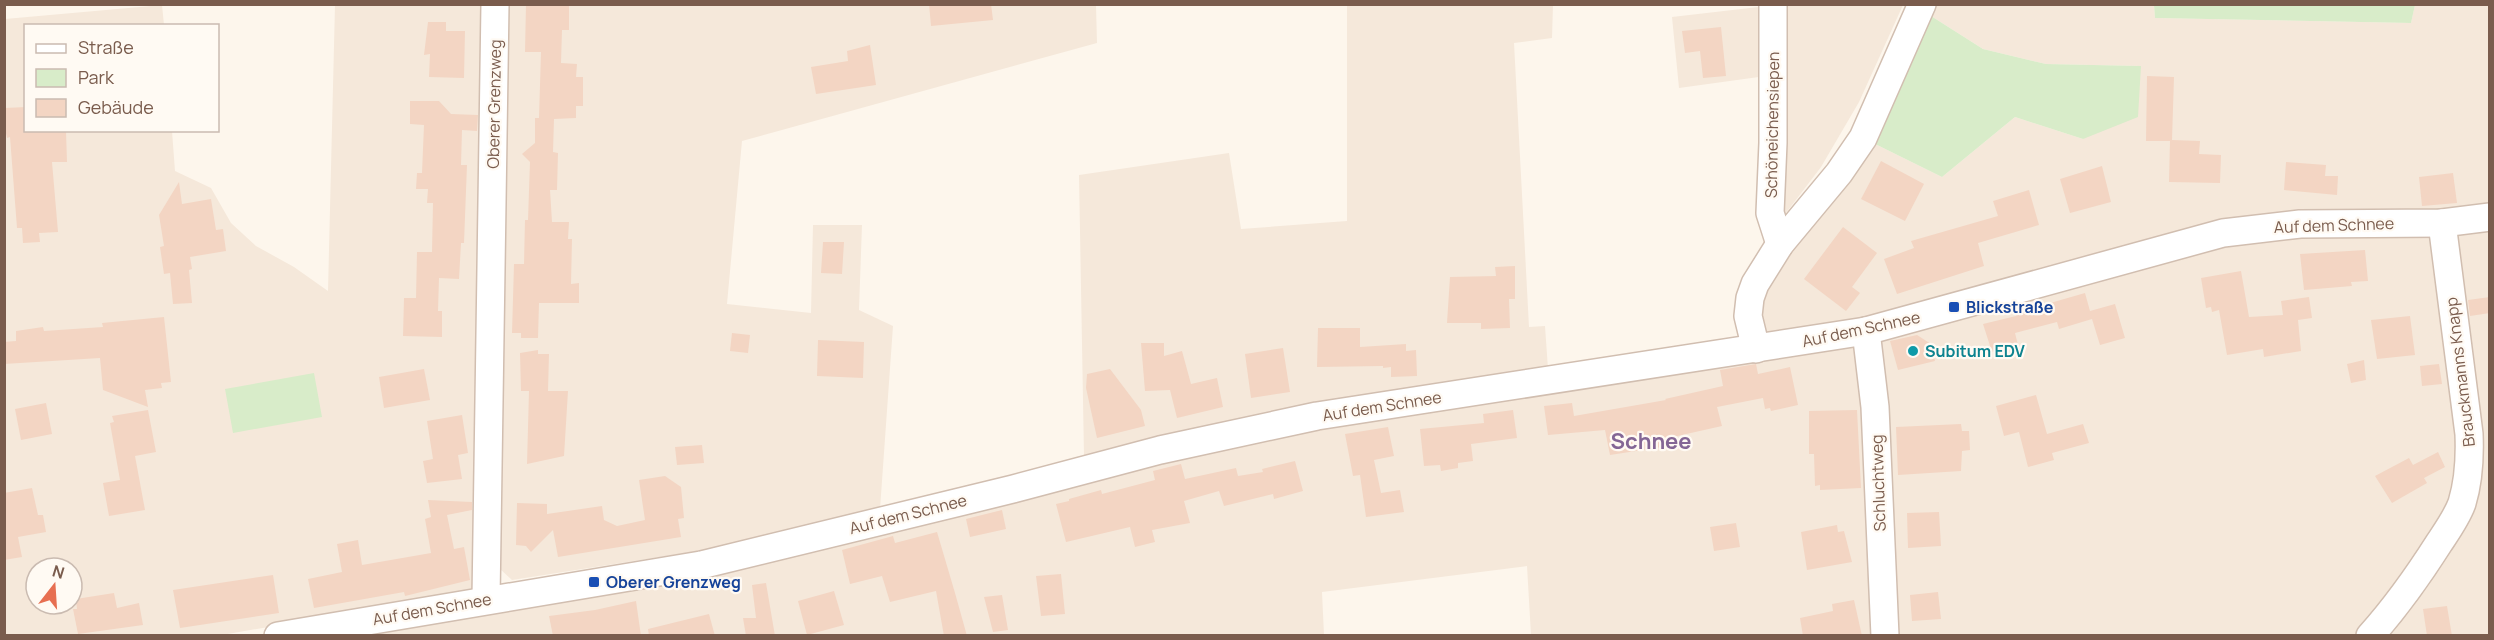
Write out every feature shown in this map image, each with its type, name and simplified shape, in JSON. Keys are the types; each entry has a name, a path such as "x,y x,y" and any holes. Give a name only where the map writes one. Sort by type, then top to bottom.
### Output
{"street":[{"name":"Oberer Grenzweg","path":"486,599 495,4"},
{"name":"Schöneichensiepen","path":"1773,4 1773,143 1770,213 1780,244"},
{"path":"1755,349 1748,316 1750,298 1755,284 1780,244 1839,173 1863,138 1922,4"},
{"name":"Auf dem Schnee","path":"278,636 486,599 701,565 1013,489 1160,450 1317,416 1866,331 2223,233 2300,224 2442,223 2490,216"},
{"name":"Brauckmanns Knapp","path":"2370,636 2431,556 2461,506 2466,488 2470,453 2469,434 2442,223"},
{"name":"Schluchtweg","path":"1866,331 1875,407 1885,636"}],"shaded area":[{"path":"2154,4 2155,18 2411,23 2415,5 2489,5 2489,635 1531,635 1527,566 1322,592 1324,635 1318,636 311,636 485,606 1160,450 1755,349 1748,316 1863,138 1942,177 2015,117 2083,139 2141,66 2046,64 1983,49 1920,9 1922,5"},
{"path":"162,5 164,24 24,24 24,132 172,132 175,171 211,188 231,223 256,246 294,267 328,291 335,5 489,5 480,580 470,592 222,635 5,636 5,19"},
{"path":"501,5 1096,5 1097,43 742,141 727,304 811,313 813,225 862,225 859,310 893,326 880,509 717,548 512,580 498,567"},
{"path":"1347,5 1553,5 1552,38 1514,43 1529,327 1545,326 1548,369 1309,403 1084,456 1079,175 1229,153 1241,229 1347,221"},
{"path":"1780,5 1903,5 1859,102 1821,167 1782,218"},
{"path":"1767,6 1766,76 1679,88 1672,17"}],"green space":[{"path":"2154,4 2415,5 2411,23 2155,18"},
{"path":"1920,9 1983,49 2046,64 2141,66 2138,117 2083,139 2015,117 1942,177 1863,138"},
{"path":"314,373 322,417 233,433 225,389"}],"building":[{"path":"526,4 569,4 569,30 562,30 561,63 577,64 576,77 583,77 583,106 576,106 576,118 554,119 553,152 558,153 557,190 550,190 552,222 569,222 568,239 572,239 571,284 579,283 579,303 539,303 538,338 521,338 521,333 512,333 514,264 524,264 525,220 528,220 530,162 522,154 535,143 535,118 539,118 541,52 525,52"},
{"path":"929,4 991,4 993,20 931,26"},
{"path":"428,22 446,22 446,31 465,31 464,78 429,77 430,54 424,55"},
{"path":"1721,27 1726,76 1703,78 1700,51 1685,53 1682,31"},
{"path":"870,45 876,85 816,94 811,67 848,61 847,51"},
{"path":"2147,76 2174,77 2172,140 2200,141 2199,154 2221,155 2220,183 2169,182 2170,141 2146,141"},
{"path":"410,101 439,101 451,114 478,115 477,131 462,130 461,165 467,165 464,243 461,243 459,279 439,278 438,311 442,311 442,337 403,336 404,298 416,298 417,252 432,252 433,203 427,203 428,189 416,189 417,173 422,173 424,125 410,124"},
{"path":"24,107 24,132 66,132 67,162 52,162 58,232 39,233 40,242 23,243 22,228 17,228 10,137 7,138 5,128 5,108"},
{"path":"1881,161 1924,184 1905,221 1861,199"},
{"path":"2286,162 2326,165 2325,176 2338,176 2337,195 2284,190"},
{"path":"2102,166 2111,202 2070,213 2060,179"},
{"path":"2453,173 2457,203 2422,206 2419,177"},
{"path":"179,182 182,204 211,199 216,230 223,229 226,251 190,257 192,303 173,304 170,273 164,274 160,247 164,246 159,215"},
{"path":"2029,190 2039,225 1978,243 1984,266 1897,294 1884,259 1914,248 1911,241 1998,216 1993,201"},
{"path":"1843,227 1877,253 1852,287 1860,293 1846,311 1804,279"},
{"path":"823,242 844,242 842,274 821,273"},
{"path":"2365,250 2368,281 2351,282 2352,286 2304,290 2300,254"},
{"path":"1515,266 1515,299 1509,299 1510,328 1481,329 1481,323 1447,323 1450,277 1496,276 1495,267"},
{"path":"2241,271 2249,317 2283,315 2281,301 2309,297 2312,318 2298,320 2301,351 2264,357 2263,349 2227,355 2219,310 2212,312 2211,307 2206,308 2201,278"},
{"path":"2085,293 2090,311 2115,304 2125,338 2100,345 2092,319 2059,329 2057,322 2015,333 2018,345 1992,352 1983,324 2016,316 2015,313"},
{"path":"2490,297 2490,313 2470,316 2468,300"},
{"path":"2410,316 2415,355 2377,359 2371,320"},
{"path":"164,317 171,382 161,383 162,388 145,390 148,407 103,390 100,358 4,364 4,342 16,341 16,331 43,327 44,331 103,327 102,323"},
{"path":"1318,328 1360,328 1360,347 1406,344 1406,351 1416,350 1417,376 1391,377 1391,367 1383,368 1383,366 1317,367"},
{"path":"732,333 750,335 748,353 730,351"},
{"name":"Subitum EDV","path":"1917,335 1931,344 1935,361 1898,370 1890,341"},
{"path":"818,340 864,342 863,378 817,376"},
{"path":"1141,343 1164,343 1164,356 1182,351 1191,384 1217,378 1223,407 1177,418 1170,390 1145,391"},
{"path":"1283,348 1290,392 1251,398 1245,354"},
{"path":"538,350 538,354 549,354 548,391 568,391 564,456 527,464 529,391 521,391 520,353"},
{"path":"2364,360 2366,380 2351,383 2347,364"},
{"path":"1756,364 1758,374 1790,367 1798,405 1771,411 1770,408 1765,409 1763,398 1717,407 1722,426 1673,437 1675,445 1610,455 1605,430 1548,435 1544,406 1572,403 1574,416 1666,400 1723,386 1720,370"},
{"path":"2439,364 2442,384 2422,386 2420,366"},
{"path":"424,369 430,400 384,408 379,377"},
{"path":"1110,369 1141,410 1145,426 1097,438 1086,388 1087,374"},
{"path":"2036,395 2047,434 2083,424 2089,443 2052,453 2054,460 2028,467 2019,432 2004,436 1996,406"},
{"path":"46,403 52,434 21,440 15,409"},
{"path":"148,410 156,452 135,456 145,510 109,516 103,483 120,480 110,423 114,422 112,416"},
{"path":"1513,410 1517,438 1471,444 1473,461 1458,463 1458,468 1441,471 1440,465 1424,466 1420,429 1484,423 1483,414"},
{"path":"1857,410 1861,488 1820,490 1820,485 1815,486 1814,454 1809,454 1809,411"},
{"path":"462,415 468,453 458,455 462,479 427,483 423,461 433,459 427,421"},
{"path":"1961,424 1962,431 1969,431 1970,450 1962,451 1961,471 1898,475 1896,427"},
{"path":"1388,427 1394,456 1374,460 1381,493 1400,490 1404,512 1366,517 1360,475 1353,476 1345,434"},
{"path":"702,445 704,463 677,465 675,447"},
{"path":"2438,452 2445,467 2424,478 2427,483 2392,503 2375,476 2409,458 2413,465"},
{"path":"1295,461 1303,491 1274,499 1273,494 1224,506 1219,491 1184,501 1190,523 1152,530 1155,542 1135,547 1130,527 1066,542 1056,504 1069,501 1069,499 1101,490 1102,494 1155,480 1153,471 1181,464 1185,479 1236,468 1238,476 1263,472 1262,469"},
{"path":"665,476 681,487 684,518 678,519 681,537 558,557 553,530 531,552 526,546 516,545 517,503 547,504 547,514 602,506 604,520 617,526 645,520 639,480"},
{"path":"32,488 38,515 43,515 46,532 18,537 22,557 4,560 4,509 6,509 4,493"},
{"path":"428,500 472,502 472,510 447,515 454,549 464,547 470,580 405,596 404,592 314,608 308,579 342,572 337,544 358,540 362,565 431,553 425,519 431,517"},
{"path":"1002,510 1006,529 970,537 966,519"},
{"path":"1939,512 1941,546 1908,548 1907,513"},
{"path":"1736,523 1740,547 1714,551 1710,527"},
{"path":"1837,525 1838,532 1844,531 1852,562 1807,570 1801,532"},
{"path":"937,532 967,636 944,636 936,591 890,602 882,576 850,584 842,550 893,536 895,543"},
{"path":"1061,574 1065,614 1041,616 1036,576"},
{"path":"273,575 279,613 180,628 173,590"},
{"path":"766,583 775,636 746,636 743,618 756,618 752,585"},
{"path":"834,591 844,625 807,635 798,601"},
{"path":"1938,592 1941,619 1912,621 1910,595"},
{"path":"114,593 117,608 139,603 143,625 78,634 74,616 84,616 84,598"},
{"path":"1002,595 1008,630 993,632 984,597"},
{"path":"1854,600 1862,636 1803,636 1800,618 1833,611 1832,604"},
{"path":"636,601 641,636 553,636 549,616 595,610"},
{"path":"2447,606 2452,636 2427,636 2423,609"},
{"path":"709,614 715,636 649,636 648,629"}],"place":[{"name":"Blickstraße","path":"1954,307"},
{"name":"Subitum EDV","path":"1913,351"},
{"name":"Oberer Grenzweg","path":"594,582"}],"district":[{"name":"Schnee","path":"1651,441"}]}
